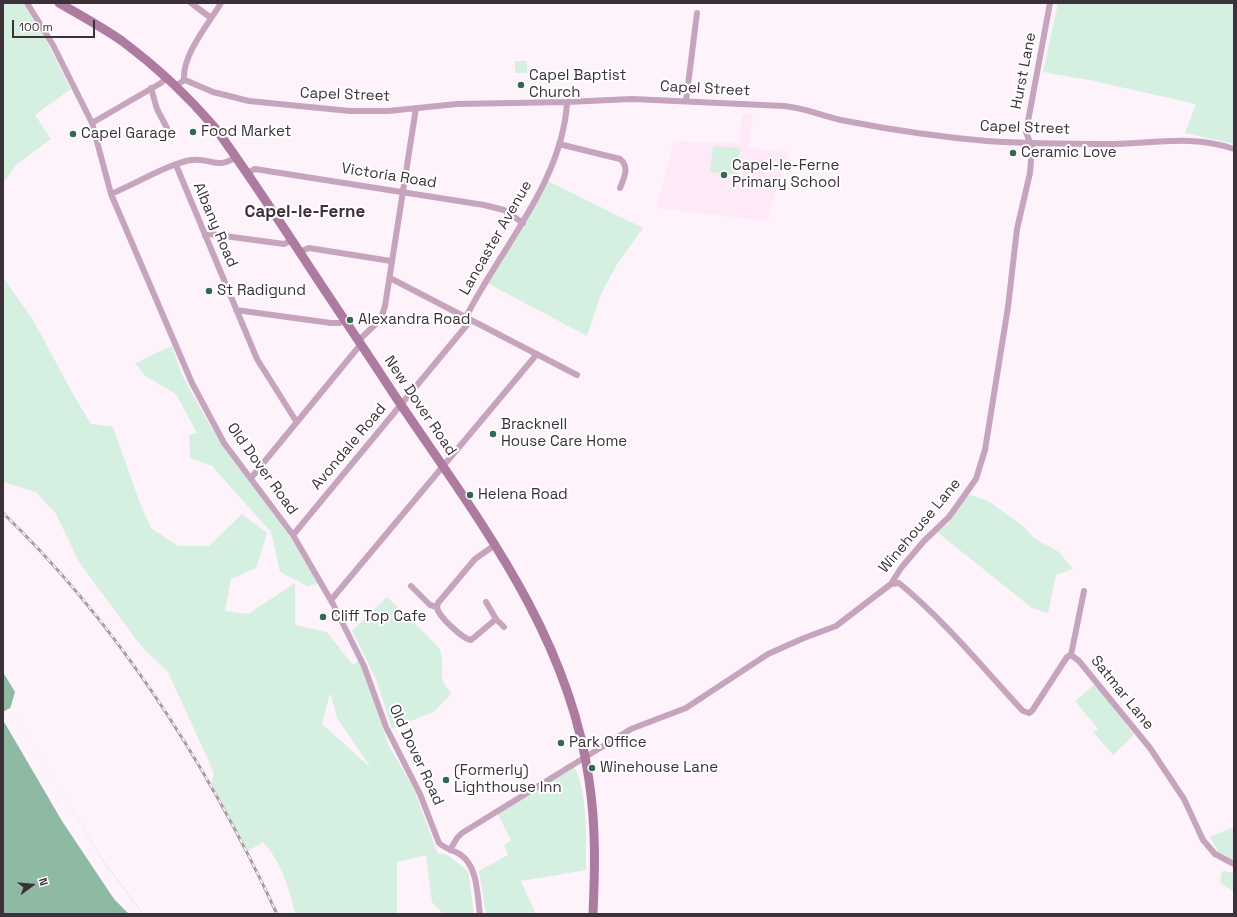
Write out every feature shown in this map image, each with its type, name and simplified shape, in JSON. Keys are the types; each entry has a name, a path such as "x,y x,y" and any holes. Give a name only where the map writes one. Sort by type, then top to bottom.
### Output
{"main road":[{"name":"New Dover Road","path":"59,3 122,41 167,77 216,129 443,465 531,604 553,652 573,709 585,758 589,779 594,828 595,867 593,914"}],"street":[{"name":"Old Dover Road","path":"27,3 53,45 92,123 111,194 192,383 224,443 293,535 331,600 364,666 388,731 420,794 437,839 441,845 460,854 471,867 480,914"},
{"path":"191,3 211,18"},
{"path":"176,85 184,80 183,73 187,63 201,34 221,3"},
{"name":"Hurst Lane","path":"1030,143 1026,132 1050,3"},
{"path":"686,101 697,13"},
{"path":"92,123 167,77"},
{"name":"Capel Street","path":"184,80 213,92 261,102 350,111 388,111 457,104 632,99 686,101 793,107 846,121 938,136 1030,143 1112,144 1190,140 1234,149"},
{"path":"151,88 155,96 157,109 167,128"},
{"name":"Lancaster Avenue","path":"468,318 542,186 559,144 567,102"},
{"path":"251,478 360,342 382,317 390,278 391,261 416,108"},
{"name":"Winehouse Lane","path":"450,850 457,838 462,833 631,730 686,708 768,654 836,626 891,584 901,568 924,541 949,517 976,479 985,450 1008,307 1017,229 1030,173 1032,148 1030,143"},
{"path":"559,144 620,159 625,163 626,170 620,188"},
{"path":"111,194 185,161 195,160 224,164 236,157"},
{"name":"Albany Road","path":"176,166 261,367 296,421"},
{"name":"Victoria Road","path":"247,173 253,169 403,191 492,206 510,213 523,222"},
{"path":"205,236 210,234 284,244 292,240"},
{"path":"299,252 309,248 391,261"},
{"path":"390,278 578,376"},
{"path":"236,310 331,323 340,323 345,320"},
{"name":"Avondale Road","path":"293,535 401,404 468,318"},
{"path":"331,600 537,354"},
{"path":"437,606 475,559 495,545"},
{"name":"Satmar Lane","path":"891,584 899,583 914,596 956,637 1023,711 1029,713 1032,711 1067,657 1071,655 1079,661 1150,748 1184,799 1203,840 1215,854 1234,864"},
{"path":"411,586 430,605 437,606"},
{"path":"1071,655 1084,591"},
{"path":"486,602 496,618 504,627"},
{"path":"437,606 440,616 469,640 475,638 496,618"}],"shaded area":[{"path":"3,3 23,3 45,38 71,89 35,115 51,139 17,164 3,183"},
{"path":"1058,3 1234,3 1234,144 1185,133 1196,104 1089,80 1043,72"},
{"path":"515,61 527,61 527,73 515,73"},
{"name":"Capel-le-Ferne Primary School","path":"742,114 753,115 749,148 789,152 767,221 656,208 674,141 739,143"},
{"path":"713,146 740,148 737,175 710,172"},
{"path":"548,181 643,228 616,266 601,294 587,336 487,283"},
{"path":"3,277 33,320 74,396 91,424 113,427 140,503 151,528 178,546 209,546 242,514 267,533 256,568 231,579 225,611 248,614 295,583 295,625 327,632 353,665 359,660 389,746 413,787 438,854 446,854 468,871 474,914 443,914 432,902 426,855 397,862 397,914 295,914 284,876 275,858 263,842 248,851 211,782 214,773 168,672 141,646 79,562 56,514 36,492 3,482","holes":["330,693 337,718 371,768 322,724"]},
{"path":"172,346 182,375 212,429 290,537 318,584 307,586 280,572 271,532 212,466 190,458 189,435 197,433 176,394 145,376 135,363"},
{"path":"971,495 990,502 1024,527 1034,538 1059,552 1073,569 1056,575 1048,613 1032,608 937,532 948,524 967,496"},
{"path":"387,597 424,632 440,650 442,656 442,678 447,688 452,693 435,711 392,729 376,679 352,631"},
{"path":"3,672 15,692 10,709 104,862 143,914 3,914"},
{"path":"1095,684 1134,735 1113,755 1093,732 1098,729 1075,701"},
{"path":"574,767 579,777 584,802 586,870 521,881 536,914 486,914 479,871 508,855 504,845 511,840 497,813"},
{"path":"1234,827 1234,860 1219,853 1210,837"},
{"path":"1222,871 1234,873 1234,892 1220,883"}],"pier":[{"path":"10,708 104,862 143,914 129,914 114,899 62,821 3,720 3,712"}],"railway":[{"path":"3,513 46,557 86,603 123,651 158,701 191,752 222,805 277,914"}],"place":[{"name":"Capel Baptist Church","path":"521,85"},
{"name":"Food Market","path":"193,132"},
{"name":"Capel Garage","path":"73,134"},
{"name":"Ceramic Love","path":"1013,153"},
{"name":"Capel-le-Ferne Primary School","path":"724,175"},
{"name":"St Radigund","path":"209,291"},
{"name":"Alexandra Road","path":"350,320"},
{"name":"Bracknell House Care Home","path":"493,434"},
{"name":"Helena Road","path":"470,495"},
{"name":"Cliff Top Cafe","path":"323,617"},
{"name":"Park Office","path":"561,743"},
{"name":"Winehouse Lane","path":"592,768"},
{"name":"(Formerly) Lighthouse Inn","path":"446,780"}],"district":[{"name":"Capel-le-Ferne","path":"305,212"}]}
